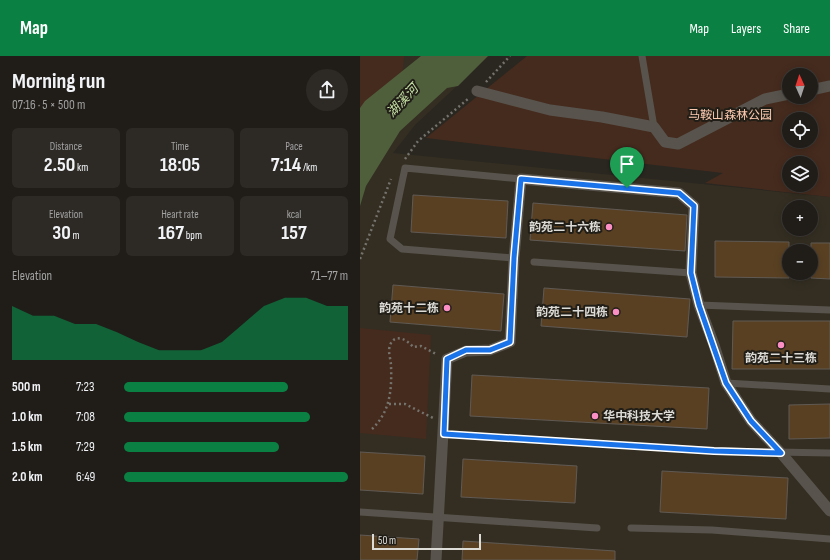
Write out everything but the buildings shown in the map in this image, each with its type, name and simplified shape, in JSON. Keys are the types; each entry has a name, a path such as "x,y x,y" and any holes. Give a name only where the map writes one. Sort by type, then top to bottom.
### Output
{"street":[{"path":"818,89 830,86"},
{"path":"477,91 550,110 602,117 654,128 665,142 678,144 765,99 782,95"},
{"path":"436,560 447,359 466,350 490,350 510,342 514,258 521,179 679,193 694,206 691,273 699,305 726,383 751,421 781,453 830,511"}],"lane":[{"path":"642,56 654,128"},
{"path":"514,258 402,249 390,239 405,168 521,179"},
{"path":"534,262 691,273"},
{"path":"699,305 830,310"},
{"path":"726,383 830,389"},
{"path":"444,428 683,449"},
{"path":"714,451 830,453"},
{"path":"360,512 597,528"},
{"path":"631,528 712,530 830,539"}],"path":[{"path":"401,164 418,141 477,91 510,56"},
{"path":"360,259 389,182 393,176"},
{"path":"372,429 384,415 388,404 392,380 389,350 394,340 400,338 407,340 413,347 421,346 447,359"},
{"path":"388,404 405,404 444,428"},
{"path":"683,449 714,451"}],"shaded area":[{"name":"华中科技大学","path":"360,56 489,56 415,125 393,153 830,197 830,560 360,560"}],"green space":[{"path":"360,56 404,56 401,90 360,117"},
{"name":"马鞍山森林公园","path":"527,56 830,56 830,197 785,192 818,192 818,156 782,156 782,192 705,183 723,173 426,138"},
{"path":"360,328 431,335 426,439 360,433"}],"water":[{"name":"湖溪河","path":"421,56 488,56 458,86 447,88 400,131 366,186 360,206 360,108 365,101"}],"place":[{"name":"韵苑二十六栋","path":"609,227"},
{"name":"韵苑十二栋","path":"447,308"},
{"name":"韵苑二十四栋","path":"616,312"},
{"name":"韵苑二十三栋","path":"781,345"},
{"name":"华中科技大学","path":"595,416"}],"route":[{"path":"521,179 627,188 679,193 694,206 691,273 699,305 726,383 751,421 781,453 714,451 444,434 447,359 466,350 490,350 510,342 514,258 521,179"}]}
